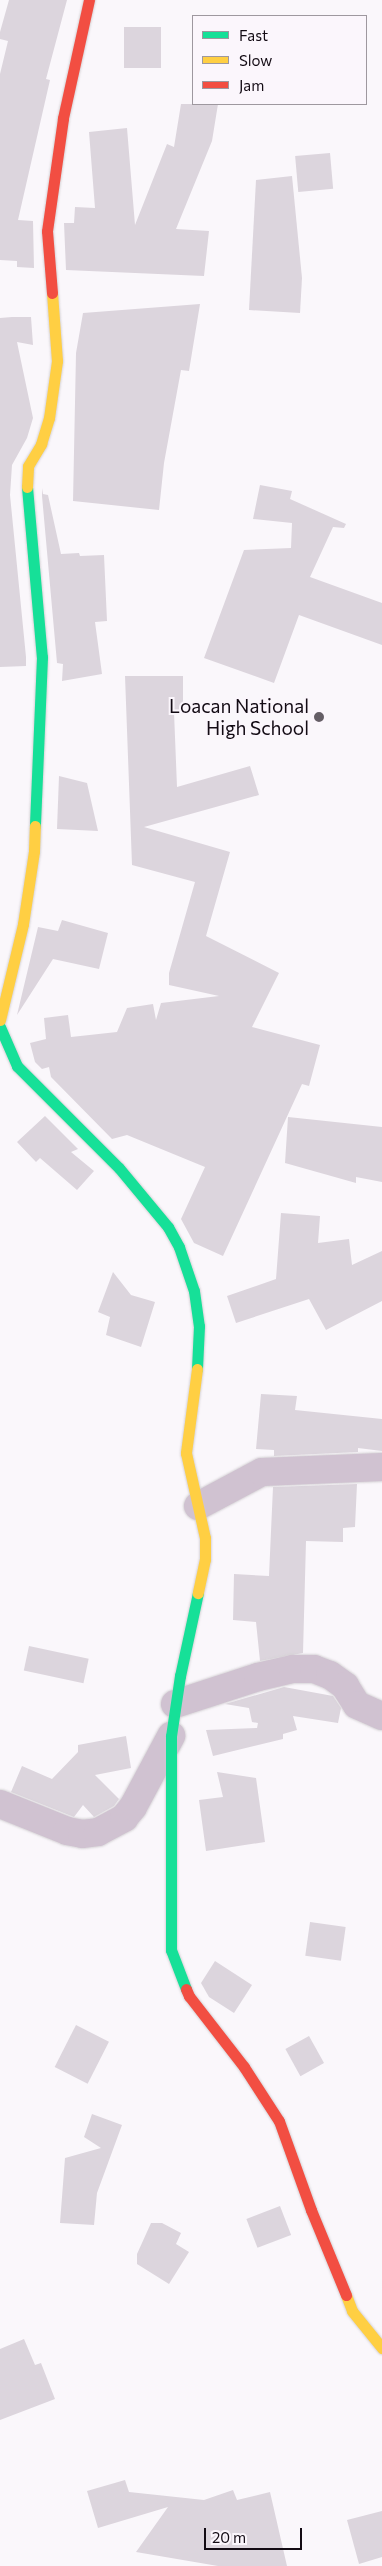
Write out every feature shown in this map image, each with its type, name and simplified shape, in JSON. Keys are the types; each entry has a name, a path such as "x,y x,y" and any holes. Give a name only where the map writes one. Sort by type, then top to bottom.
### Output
{"street":[{"path":"0,1020 23,924 34,851 42,657 26,496 28,466 41,444 49,418 57,361 54,302 49,267 47,231 63,118 89,0"},
{"path":"0,1027 17,1066 119,1168 168,1227 179,1247 194,1291 199,1326 198,1360 186,1453 206,1538 205,1558 171,1736 171,1950 190,1996 244,2067 279,2121 310,2210 352,2311 382,2348"},
{"path":"198,1506 262,1472 382,1467"},
{"path":"176,1704 258,1677 293,1669 314,1669 330,1675 345,1686 357,1705 382,1716"},
{"path":"0,1804 67,1832 82,1834 98,1832 124,1818 133,1807 171,1736"}],"building":[{"path":"9,0 67,0 46,79 50,80 18,220 33,221 34,268 17,267 17,261 0,260 0,74 8,41 0,39 0,32"},
{"path":"124,27 161,27 161,68 124,68"},
{"path":"181,104 218,105 212,141 176,229 209,231 204,276 66,270 64,223 74,223 75,207 95,208 89,132 127,128 135,225 167,144 174,147"},
{"path":"330,153 333,189 298,192 295,156"},
{"path":"292,176 302,278 300,313 249,310 256,180"},
{"path":"200,304 189,371 181,370 164,463 159,510 73,501 76,353 83,313"},
{"path":"31,317 33,345 17,342 33,418 27,438 12,465 10,495 26,666 0,667 0,318"},
{"path":"260,485 292,491 290,499 346,524 344,528 333,527 310,577 382,603 382,645 299,615 274,683 204,658 244,550 291,548 292,523 253,519"},
{"path":"42,488 43,494 48,495 61,554 79,553 80,556 104,555 107,621 95,622 102,674 62,681 63,664 57,663"},
{"path":"125,676 183,676 183,712 174,712 177,787 250,766 259,795 144,827 230,852 206,936 279,973 252,1027 320,1045 309,1086 302,1084 223,1256 194,1243 181,1219 205,1167 127,1135 112,1139 51,1077 49,1067 42,1069 35,1062 30,1043 46,1039 44,1018 68,1015 71,1037 117,1032 127,1008 153,1004 156,1020 161,1003 219,996 169,985 169,973 195,882 132,865"},
{"path":"59,776 87,783 98,831 57,829"},
{"path":"62,920 108,933 99,969 53,959 17,1015 38,927 58,931"},
{"path":"45,1116 78,1149 71,1152 94,1171 77,1190 40,1158 36,1162 17,1142"},
{"path":"288,1117 382,1127 382,1182 356,1177 356,1183 285,1163"},
{"path":"281,1213 320,1216 318,1243 349,1239 352,1265 382,1251 382,1301 326,1330 309,1299 236,1323 227,1296 276,1279"},
{"path":"113,1272 131,1295 155,1302 141,1347 106,1335 110,1317 98,1312"},
{"path":"261,1394 297,1396 295,1410 382,1419 382,1451 358,1448 358,1452 274,1456 274,1450 256,1449"},
{"path":"357,1484 355,1527 343,1528 343,1542 306,1541 303,1653 260,1661 256,1622 233,1620 234,1574 269,1576 273,1487"},
{"path":"29,1646 89,1659 83,1683 24,1670"},
{"path":"284,1687 333,1696 341,1708 338,1723 293,1716 297,1730 283,1734 283,1739 213,1756 206,1730 257,1728 258,1723 252,1722 249,1708 225,1704"},
{"path":"126,1736 131,1768 95,1775 119,1799 114,1806 94,1817 83,1805 74,1817 11,1792 22,1766 52,1779 78,1752 78,1745"},
{"path":"217,1772 256,1778 265,1842 206,1851 199,1800 223,1797"},
{"path":"310,1922 346,1927 341,1961 305,1956"},
{"path":"215,1961 252,1985 234,2013 209,1997 201,1983"},
{"path":"76,2025 109,2042 88,2084 55,2067"},
{"path":"309,2036 324,2063 300,2076 285,2049"},
{"path":"92,2114 122,2125 97,2193 94,2225 60,2223 65,2158 101,2148 84,2137"},
{"path":"280,2206 291,2235 258,2248 246,2219"},
{"path":"151,2223 162,2223 181,2233 176,2244 189,2252 169,2284 137,2264 137,2254"},
{"path":"24,2339 35,2365 41,2363 55,2399 0,2420 0,2349"},
{"path":"125,2480 129,2492 204,2500 233,2490 237,2500 270,2492 287,2566 218,2566 136,2552 168,2507 98,2528 87,2491"},
{"path":"382,2511 382,2557 359,2564 347,2520"}],"traffic: fast":[{"path":"27,487 42,657 35,826"},
{"path":"0,1027 17,1066 119,1168 168,1227 179,1247 194,1291 199,1326 197,1369"},
{"path":"186,1989 171,1950 171,1736 180,1676 198,1593"}],"traffic: slow":[{"path":"27,487 28,466 41,444 49,418 57,361 52,293"},
{"path":"0,1020 23,924 34,851 35,826"},
{"path":"197,1369 186,1453 205,1538 205,1559 198,1593"},
{"path":"346,2295 352,2311 382,2348"}],"traffic: jam":[{"path":"52,293 47,231 63,118 89,0"},
{"path":"186,1989 189,1996 244,2067 279,2121 311,2210 346,2295"}],"place":[{"name":"Loacan National High School","path":"319,717"}]}
